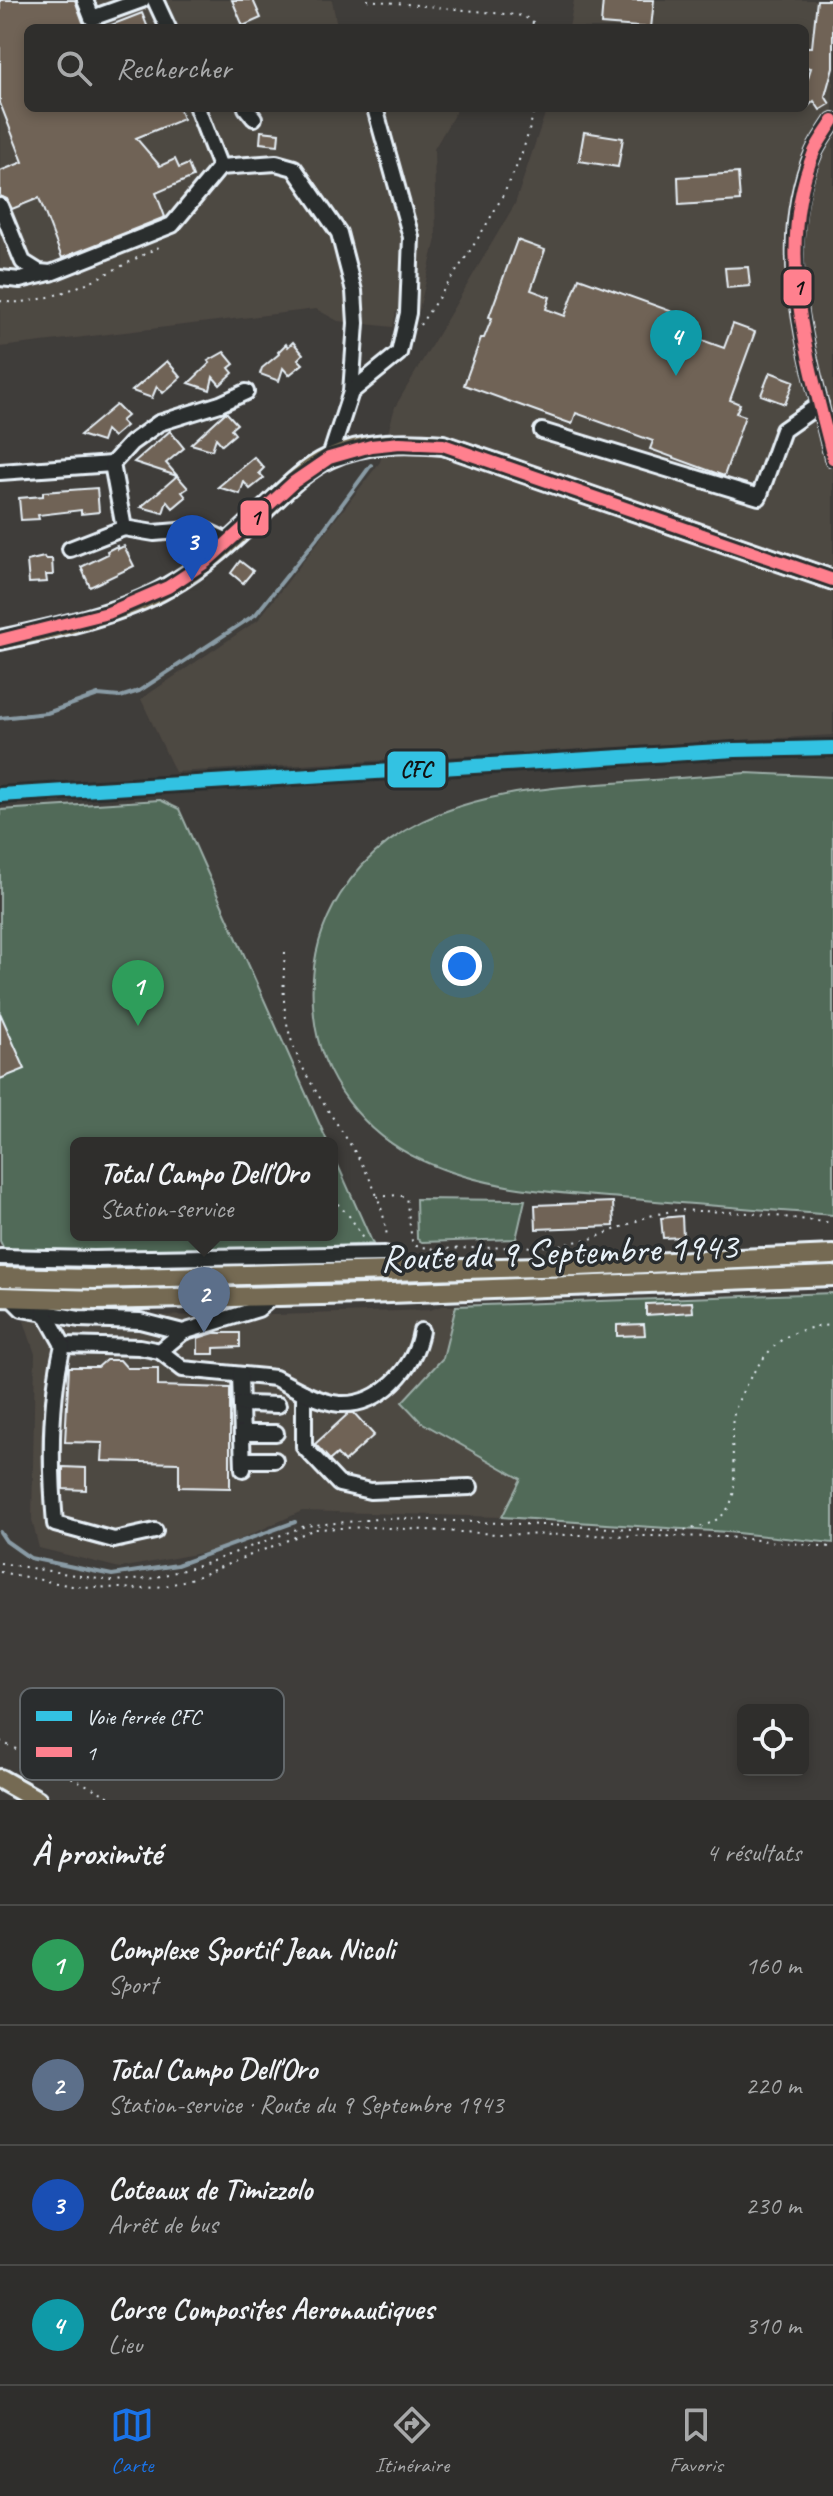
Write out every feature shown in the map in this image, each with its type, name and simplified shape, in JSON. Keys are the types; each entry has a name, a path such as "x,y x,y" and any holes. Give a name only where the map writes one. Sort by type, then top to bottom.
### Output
{"main road":[{"path":"0,640 91,616 166,589 230,542 300,476 330,457 403,442 443,445 833,580"},
{"path":"800,568 827,568 833,565"},
{"name":"Route du 9 Septembre 1943","path":"0,1277 93,1279 578,1266 833,1255"},
{"name":"Route du 9 Septembre 1943","path":"6,1298 97,1300 365,1294 833,1276"},
{"path":"0,1779 37,1800"}],"street":[{"path":"85,0 92,18 142,0"},
{"path":"155,0 166,24"},
{"path":"199,112 220,167"},
{"path":"351,392 399,353 408,313 411,237 376,112"},
{"path":"833,121 815,151 805,178 797,224 795,267 806,342 833,458"},
{"path":"0,278 20,280 51,273 172,225 220,167 276,163 294,168 339,233 354,291 356,323 351,392 330,457"},
{"path":"0,206 23,262 39,272 51,273"},
{"path":"0,472 112,464 131,443 159,423 220,404 246,392"},
{"path":"542,431 759,497 783,430 820,404"},
{"path":"112,464 124,528"},
{"path":"70,549 124,528 154,533 202,529 230,542"},
{"path":"0,1257 94,1259 385,1254"},
{"path":"160,1351 183,1332 258,1309 276,1294"},
{"path":"6,1298 22,1309 79,1319 140,1321 183,1332"},
{"path":"44,1311 63,1345 58,1366 50,1467 55,1524 114,1540 155,1531"},
{"path":"63,1345 139,1347 160,1351 183,1369 275,1378 321,1400 340,1404 359,1402 398,1378 419,1346 421,1331"},
{"path":"240,1375 243,1465 275,1460"},
{"path":"304,1393 304,1447 339,1484 370,1491 470,1487"},
{"path":"241,1404 278,1405"},
{"path":"242,1433 276,1433"}],"path":[{"path":"367,0 524,16 534,24"},
{"path":"399,353 500,202 531,126 533,112"},
{"path":"0,301 24,303 67,290 168,242"},
{"path":"285,952 283,1006 289,1035 309,1080 348,1138 377,1197 386,1230 385,1254"},
{"path":"377,1197 406,1197 412,1241 416,1246 436,1249 554,1246 594,1238 649,1216 676,1210 750,1213 833,1223"},
{"path":"338,1205 358,1228 368,1256"},
{"path":"0,1563 111,1581 149,1579 202,1565 305,1526 362,1519 677,1531 704,1527 719,1518 732,1500 732,1420 740,1397 758,1366 783,1339 810,1327 833,1325"},
{"path":"0,1572 72,1586 142,1589 199,1576 315,1529 343,1528 604,1537 726,1537 833,1547"},
{"path":"0,1741 20,1751"},
{"path":"77,1780 116,1800"}],"shaded area":[{"path":"0,0 332,0 337,24 24,24 24,112 456,112 434,149 436,239 418,314 396,312 393,327 338,321 316,309 0,347"},
{"path":"574,0 833,0 833,735 175,772 141,699 258,620 380,462 395,407 515,204 546,112 809,112 809,24 570,24"},
{"path":"456,1306 443,1358 421,1422 521,1479 502,1517 302,1511 217,1550 120,1568 39,1548 32,1520 35,1354 24,1321 94,1316 430,1310"}],"green space":[{"path":"746,773 833,777 833,1215 579,1195 499,1184 421,1160 382,1136 364,1120 349,1102 325,1061 314,1016 313,984 316,954 325,924 340,895 364,863 393,838 425,820 498,796 575,786"},
{"path":"160,800 179,809 325,1137 70,1137 70,1241 338,1241 338,1165 373,1244 197,1253 4,1249 0,1241 0,810"},
{"path":"416,1199 525,1200 516,1239 422,1242 417,1239"},
{"path":"833,1293 833,1543 727,1532 502,1517 521,1479 421,1422 402,1402 443,1358 456,1306"}],"building":[{"path":"0,0 75,0 86,24 24,24 24,112 180,112 183,119 136,138 160,166 175,159 179,168 188,164 193,177 156,193 165,217 62,258 39,198 12,209 7,199 0,196 0,171 23,162 0,103"},
{"path":"232,0 253,0 261,18 242,24"},
{"path":"603,0 654,0 651,24 601,24"},
{"path":"817,0 833,0 833,67 825,96 830,104 820,110 814,101 809,105 809,47 812,47"},
{"path":"142,13 146,24 114,24"},
{"path":"261,131 279,133 278,145 260,143"},
{"path":"584,132 623,138 618,167 579,161"},
{"path":"738,173 740,201 679,205 678,177"},
{"path":"517,240 545,250 531,290 550,297 546,309 565,316 579,278 701,322 696,338 724,348 733,324 755,332 730,400 740,404 736,413 745,416 724,476 650,449 653,441 576,413 572,424 464,385 481,338 484,338 492,318 489,317"},
{"path":"748,267 750,286 727,288 725,268"},
{"path":"293,342 303,354 298,359 303,364 289,375 283,368 279,381 260,374 262,368 286,344 288,347"},
{"path":"224,352 234,364 229,368 233,373 220,385 213,377 210,390 189,383 210,363 208,361"},
{"path":"167,361 181,377 163,393 157,386 152,398 132,391"},
{"path":"770,372 794,381 785,404 761,395"},
{"path":"116,405 127,416 121,421 126,426 113,437 106,430 102,442 80,435"},
{"path":"226,412 237,424 231,429 235,434 222,445 216,438 212,450 191,444"},
{"path":"170,431 184,448 166,463 188,488 182,492 186,497 173,508 167,501 163,513 141,507 177,476 134,462"},
{"path":"254,457 264,468 259,473 264,478 250,489 244,482 240,494 218,487"},
{"path":"97,488 99,512 81,514 81,510 21,520 19,498 43,496 43,492"},
{"path":"117,546 118,549 124,546 134,566 90,587 81,567"},
{"path":"44,557 52,559 53,575 46,575 47,582 29,583 27,561"},
{"path":"240,561 253,571 243,583 231,573"},
{"path":"0,1013 25,1069 0,1079"},
{"path":"613,1202 614,1226 536,1229 535,1205"},
{"path":"682,1216 683,1237 663,1238 661,1218"},
{"path":"692,1302 693,1312 646,1315 646,1304"},
{"path":"644,1324 645,1335 617,1336 617,1325"},
{"path":"214,1333 240,1333 240,1347 214,1348 214,1354 198,1354 198,1338"},
{"path":"106,1360 120,1360 127,1368 158,1368 158,1386 230,1388 230,1488 179,1487 179,1463 102,1461 103,1443 65,1442 69,1367 98,1367"},
{"path":"349,1413 354,1413 374,1435 344,1462 337,1454 330,1460 315,1444"},
{"path":"63,1467 86,1468 86,1490 63,1489"}],"waterway":[{"path":"0,718 47,713 98,695 120,697 139,691 256,614 371,465"},
{"path":"0,1532 6,1541 30,1558 112,1575 177,1565 295,1522"}],"rail line":[{"name":"CFC","path":"0,795 735,750 833,748"}],"transit line":[{"name":"1","path":"833,121 814,152 802,190 796,228 799,305 833,458"},
{"name":"1","path":"0,640 108,613 168,587 206,562 294,482 329,458 371,446 400,443 443,445 833,580"}],"place":[{"name":"Corse Composites Aeronautiques","path":"676,376"},
{"name":"Coteaux de Timizzolo","path":"192,581"},
{"name":"Complexe Sportif Jean Nicoli","path":"138,1026"},
{"name":"Total Campo Dell'Oro","path":"204,1333"}]}
